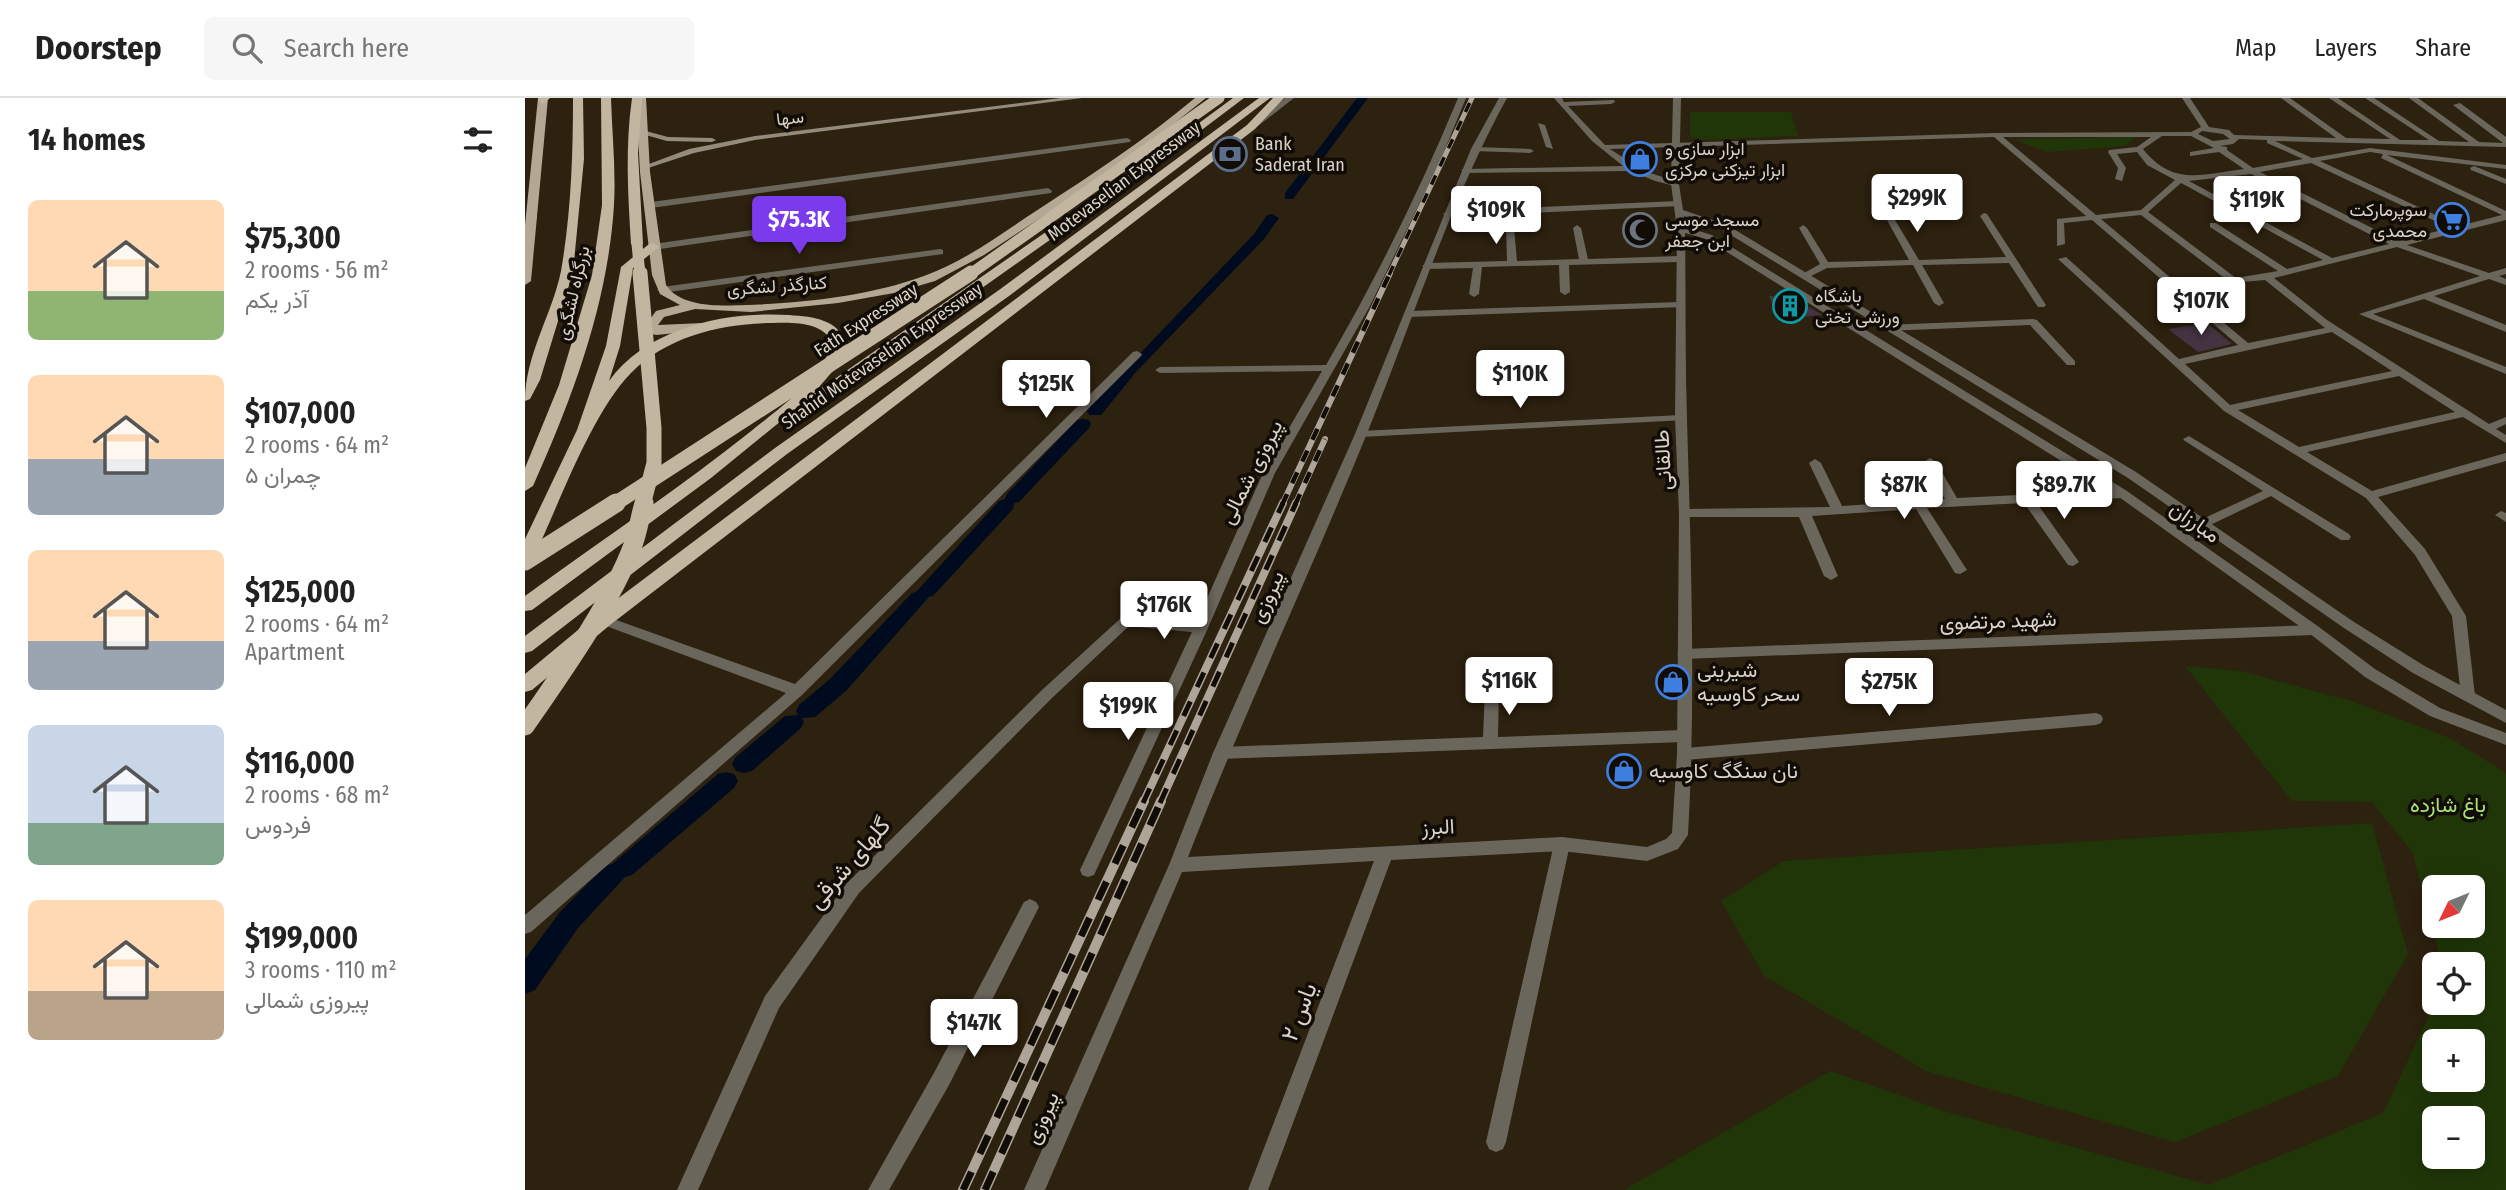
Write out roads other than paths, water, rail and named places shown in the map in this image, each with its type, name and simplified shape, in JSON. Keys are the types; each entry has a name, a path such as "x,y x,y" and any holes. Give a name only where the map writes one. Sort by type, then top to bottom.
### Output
{"highway":[{"path":"525,396 533,380 567,272 578,159 578,98"},
{"name":"بزرگراه لشگری","path":"525,486 574,366 599,271 608,206 606,98"},
{"path":"525,726 557,680 615,582 633,544 654,463 645,246 634,184 634,116 639,98"},
{"name":"Fath Expressway","path":"525,559 948,290 1219,98"},
{"name":"Shahid Motevaselian Expressway","path":"525,605 728,458 1142,170 1238,98"},
{"name":"Shahid Motevaselian Expressway","path":"525,646 781,451 1005,293 1265,98"},
{"path":"525,685 603,620 1251,127 1279,98"},
{"path":"525,559 585,430 613,346 627,267 645,246"},
{"path":"585,430 622,374 631,365 661,346 708,326 761,317 806,319 835,334 839,344 838,355 817,383 728,458"}],"main road":[{"path":"639,98 645,132 645,167 651,205 645,246 662,290"},
{"name":"سها","path":"755,138 1079,98"},
{"name":"کنارگذر لشگری","path":"662,290 672,298 695,305 748,309 843,299 913,284 944,272 998,242 1068,195 1201,98"},
{"path":"525,281 529,199 543,99"},
{"path":"645,132 667,139 691,141 755,138"},
{"path":"645,167 692,151 755,138"},
{"path":"525,154 537,150"},
{"path":"695,305 660,314 655,317 652,326 656,331 665,332 708,326"}],"street":[{"path":"1251,127 1290,98"},
{"name":"پیروزی شمالی","path":"1088,870 1201,628 1269,473 1365,306 1437,159 1462,98"},
{"name":"پیروزی","path":"1034,1190 1177,865 1221,753 1361,433 1465,171 1503,98"},
{"name":"طالقانی","path":"1677,98 1675,184 1681,229 1681,418 1685,513 1685,754 1682,820"},
{"path":"2186,98 2206,128"},
{"path":"2285,98 2343,139"},
{"path":"2333,98 2397,140"},
{"path":"2369,98 2438,143"},
{"path":"2413,98 2477,145"},
{"path":"1560,101 1611,102"},
{"path":"1560,101 1602,147 1657,181 1675,184"},
{"path":"2457,105 2506,143"},
{"path":"1541,125 1551,147"},
{"path":"2193,134 2196,130 2206,128 2226,132 2234,137 2266,139 2397,140 2477,145 2506,143"},
{"path":"2119,179 2122,168 2112,152 2139,149 2162,133"},
{"path":"1602,147 1996,135 2193,134 2224,149 2252,171 2394,243 2506,282"},
{"path":"1996,135 2246,346"},
{"path":"2211,143 2233,142 2234,137"},
{"path":"2266,139 2459,229"},
{"path":"651,205 1127,140"},
{"path":"1475,149 1530,151"},
{"path":"2139,149 2150,163 2328,259"},
{"path":"2193,154 2224,149"},
{"path":"2060,244 2060,221 2143,212 2181,179 2252,171 2370,150 2506,167"},
{"path":"2370,150 2506,215"},
{"path":"2456,161 2506,182"},
{"path":"1465,171 1636,168"},
{"path":"645,246 1048,191"},
{"path":"1447,214 1678,207"},
{"name":"مبارزان","path":"1678,207 1724,227 2146,486 2349,625 2506,717"},
{"path":"2143,212 2234,281 2267,277 2328,259 2493,221 2506,215"},
{"path":"1984,216 2041,305"},
{"path":"1891,220 1939,303"},
{"path":"2493,221 2506,227"},
{"path":"2213,225 2285,272"},
{"path":"1709,237 1724,227"},
{"path":"1510,228 1512,263"},
{"path":"1577,228 1584,261"},
{"path":"1803,228 1825,265"},
{"name":"مبارزان","path":"1681,229 1709,237 2123,495 2314,630 2369,673 2435,712 2506,738"},
{"path":"662,290 940,251"},
{"path":"1427,267 1679,259"},
{"path":"2063,259 2228,409 2370,495 2420,552 2459,616 2468,696"},
{"path":"1804,276 1825,265 2013,260"},
{"path":"1564,262 1565,292"},
{"path":"1473,294 1478,265"},
{"path":"2506,271 2364,314 2506,371"},
{"path":"2267,277 2334,329 2506,440"},
{"path":"2425,296 2506,329"},
{"path":"1409,314 1680,304"},
{"path":"1886,328 2033,322 2071,363"},
{"path":"2176,363 2334,329"},
{"path":"525,926 797,691 1137,354"},
{"path":"1160,370 1331,368"},
{"path":"2228,409 2401,372"},
{"path":"2297,451 2465,413"},
{"path":"1361,433 1681,418"},
{"path":"2489,428 2506,420"},
{"path":"2189,439 2345,537"},
{"path":"2370,495 2506,457"},
{"path":"1930,462 1954,502"},
{"path":"1815,463 1838,510"},
{"path":"1685,513 1804,513 1954,502 2123,495 2146,486"},
{"path":"2202,524 2270,492"},
{"path":"2028,500 2073,562"},
{"path":"1919,504 1960,570"},
{"path":"1804,513 1831,576"},
{"path":"603,620 797,691"},
{"name":"گلهای شرقی","path":"687,1190 772,1002 853,887 1047,694 1124,623 1132,620 1201,628"},
{"name":"شهید مرتضوی","path":"1683,654 2314,630"},
{"path":"1490,744 1492,689"},
{"path":"1685,754 2096,719"},
{"path":"2506,731 2506,738"},
{"path":"1221,753 1683,736"},
{"name":"البرز","path":"1177,865 1562,844 1647,854 1672,844 1680,835 1682,820"},
{"path":"1496,1142 1562,844"},
{"name":"یاس ۲","path":"1258,1190 1386,852"},
{"path":"878,1190 942,1079 1030,907"}],"waterway":[{"path":"1310,169 1363,98"},
{"path":"1289,196 1308,171"},
{"path":"1260,233 1272,218"},
{"path":"1134,368 1259,236"},
{"path":"1095,411 1129,373"},
{"path":"1051,458 1083,424"},
{"path":"1013,498 1047,462"},
{"path":"982,532 1006,505"},
{"path":"926,591 977,537"},
{"path":"807,711 838,685 919,598"},
{"path":"744,764 793,722"},
{"path":"623,867 726,781"},
{"path":"525,981 569,920 614,874"}],"railway":[{"path":"1389,275 1472,98"},
{"path":"1282,505 1390,273"},
{"path":"1295,505 1325,439"},
{"path":"1143,803 1283,503"},
{"path":"1160,803 1296,503"},
{"path":"963,1190 1144,801"},
{"path":"985,1190 1161,801"}],"place":[{"name":"Bank Saderat Iran","path":"1230,154"},
{"name":"ابزار سازی و ابزار تیزکنی مرکزی","path":"1640,159"},
{"name":"سوپرمارکت محمدی","path":"2452,220"},
{"name":"مسجد موسی ابن جعفر","path":"1640,230"},
{"name":"باشگاه ورزشی تختی","path":"1790,306"},
{"name":"شیرینی سحر کاوسیه","path":"1673,682"},
{"name":"نان سنگگ کاوسیه","path":"1624,771"}],"park label":[{"name":"باغ شازده","path":"2448,805"}]}
